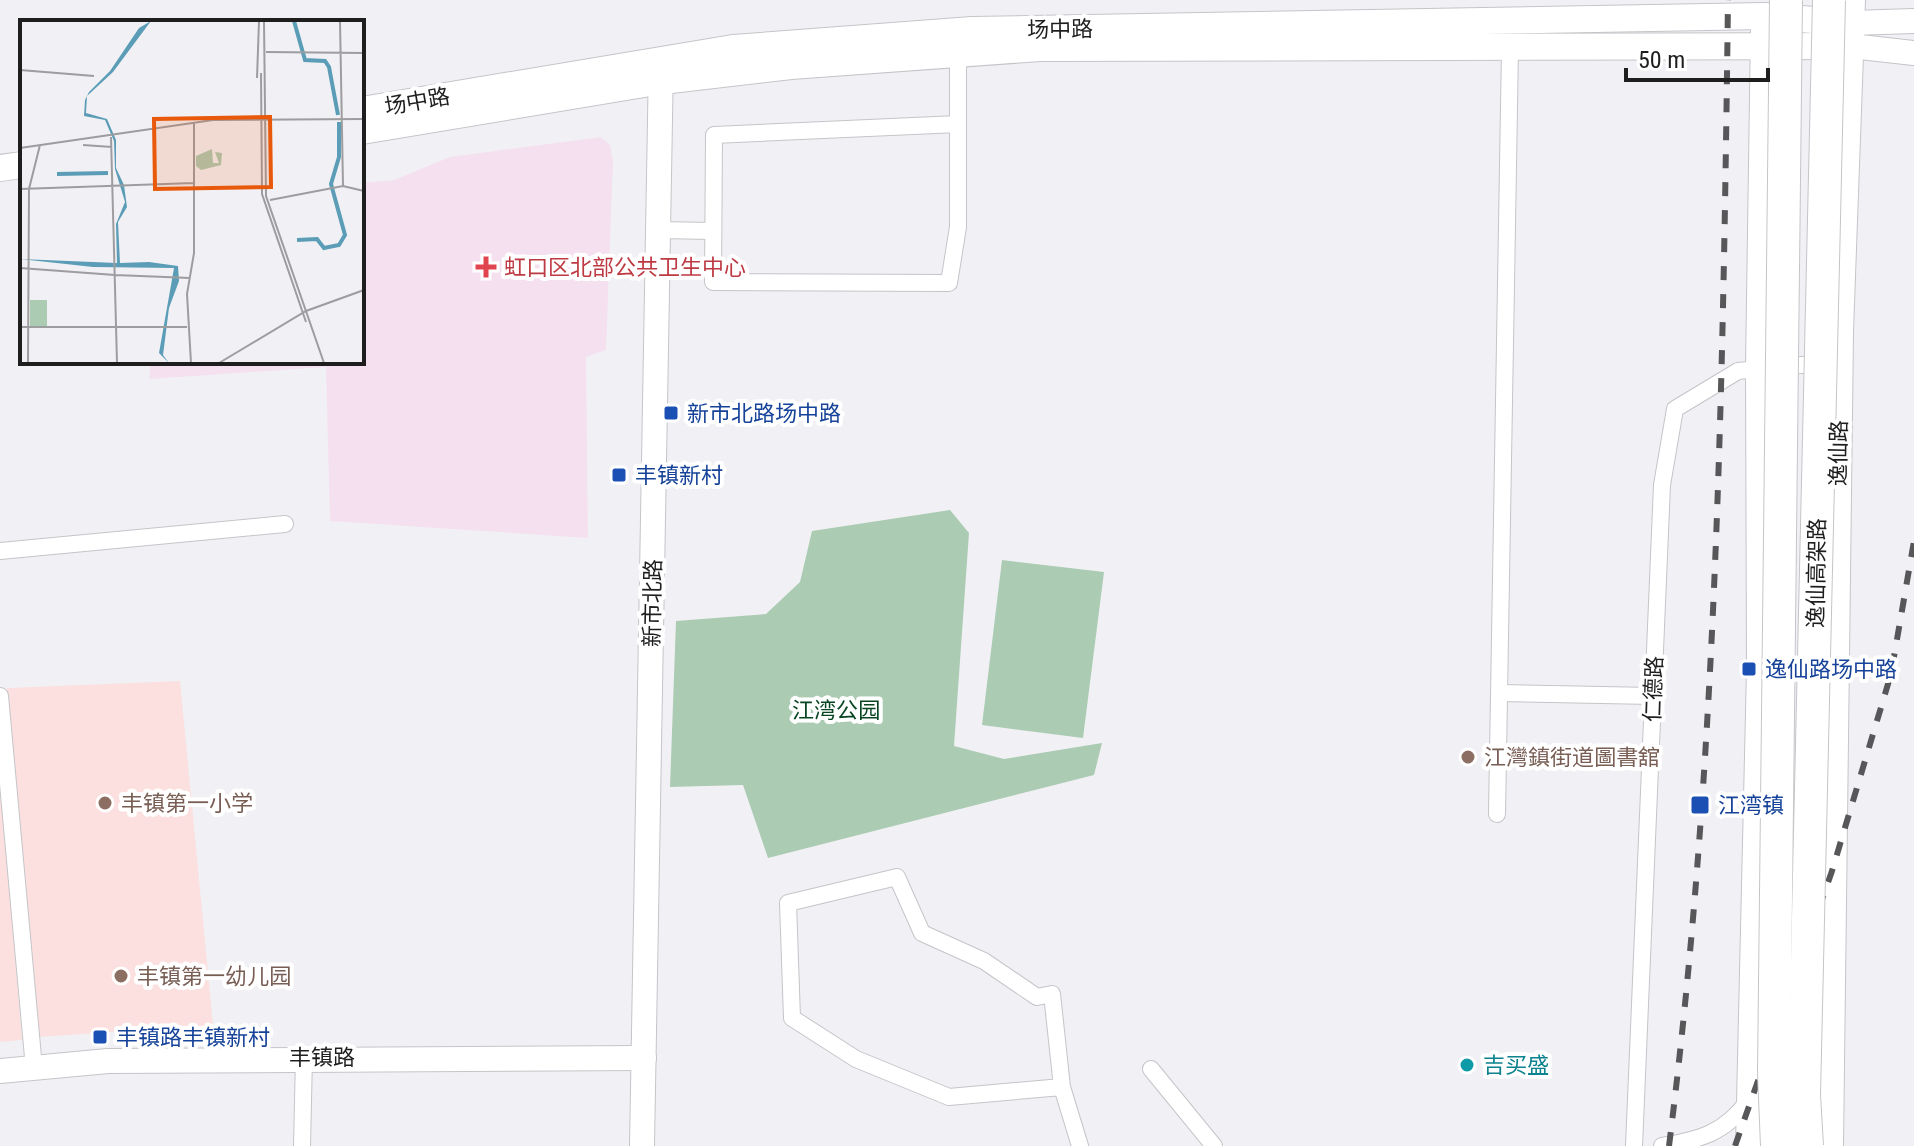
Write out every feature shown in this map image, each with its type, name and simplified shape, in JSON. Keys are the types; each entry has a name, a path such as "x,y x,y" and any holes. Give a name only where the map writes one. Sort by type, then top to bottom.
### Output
{"highway":[{"name":"逸仙高架路","path":"1807,1146 1805,1063 1829,0"},
{"name":"逸仙高架路","path":"1771,5 1777,1146"}],"main road":[{"name":"场中路","path":"364,131 662,70 733,48 972,30 1771,5 1852,23"},
{"path":"1749,1146 1760,669 1759,367 1764,45 1771,5"},
{"path":"1727,8 1764,45"},
{"name":"场中路","path":"364,110 662,70 791,66 1040,48 1764,45 1852,23"},
{"name":"逸仙路","path":"1830,1146 1840,362 1852,23"},
{"path":"0,168 20,165"},
{"path":"0,187 20,183"}],"street":[{"path":"1852,23 1914,21"},
{"path":"1852,23 1914,53"},
{"path":"1497,814 1510,48"},
{"path":"958,54 958,124 958,227 949,283 713,282 714,135 958,124"},
{"name":"新市北路","path":"642,1146 662,70"},
{"path":"659,230 713,231"},
{"name":"仁德路","path":"1634,1146 1662,485 1675,409 1738,371 1840,362"},
{"path":"0,551 285,524"},
{"path":"1499,693 1653,696"},
{"path":"0,696 34,1068"},
{"path":"1062,1087 949,1097 856,1059 792,1018 788,903 897,877 922,933 984,961 1037,997 1052,994 1062,1087 1080,1146"},
{"path":"302,1146 304,1057"},
{"name":"丰镇路","path":"0,1071 108,1061 304,1057 644,1058"},
{"path":"1151,1069 1214,1146"},
{"path":"1662,1146 1703,1140 1726,1125 1748,1101"}],"shaded area":[{"name":"虹口区北部公共卫生中心","path":"601,137 610,145 613,161 606,350 586,357 588,538 330,521 326,367 149,379 151,364 364,364 364,183 394,180 450,157"},
{"name":"丰镇第一小学","path":"180,681 213,1025 39,1037 7,688"},
{"path":"0,774 22,1040 0,1042"}],"green space":[{"name":"江湾公园","path":"950,510 969,533 954,746 1004,759 1102,743 1094,775 768,858 743,785 670,787 676,621 766,614 800,582 812,531"},
{"path":"1002,560 1104,572 1083,738 982,725"}],"railway":[{"path":"1669,1146 1698,860 1715,574 1728,0"},
{"path":"1735,1146 1832,871 1891,674 1914,541"}],"place":[{"name":"虹口区北部公共卫生中心","path":"486,267"},
{"name":"新市北路场中路","path":"671,413"},
{"name":"丰镇新村","path":"619,475"},
{"name":"逸仙路场中路","path":"1749,669"},
{"name":"江灣鎮街道圖書舘","path":"1468,757"},
{"name":"丰镇第一小学","path":"105,803"},
{"name":"江湾镇","path":"1700,805"},
{"name":"丰镇第一幼儿园","path":"121,976"},
{"name":"丰镇路丰镇新村","path":"100,1037"},
{"name":"吉买盛","path":"1467,1065"}]}
